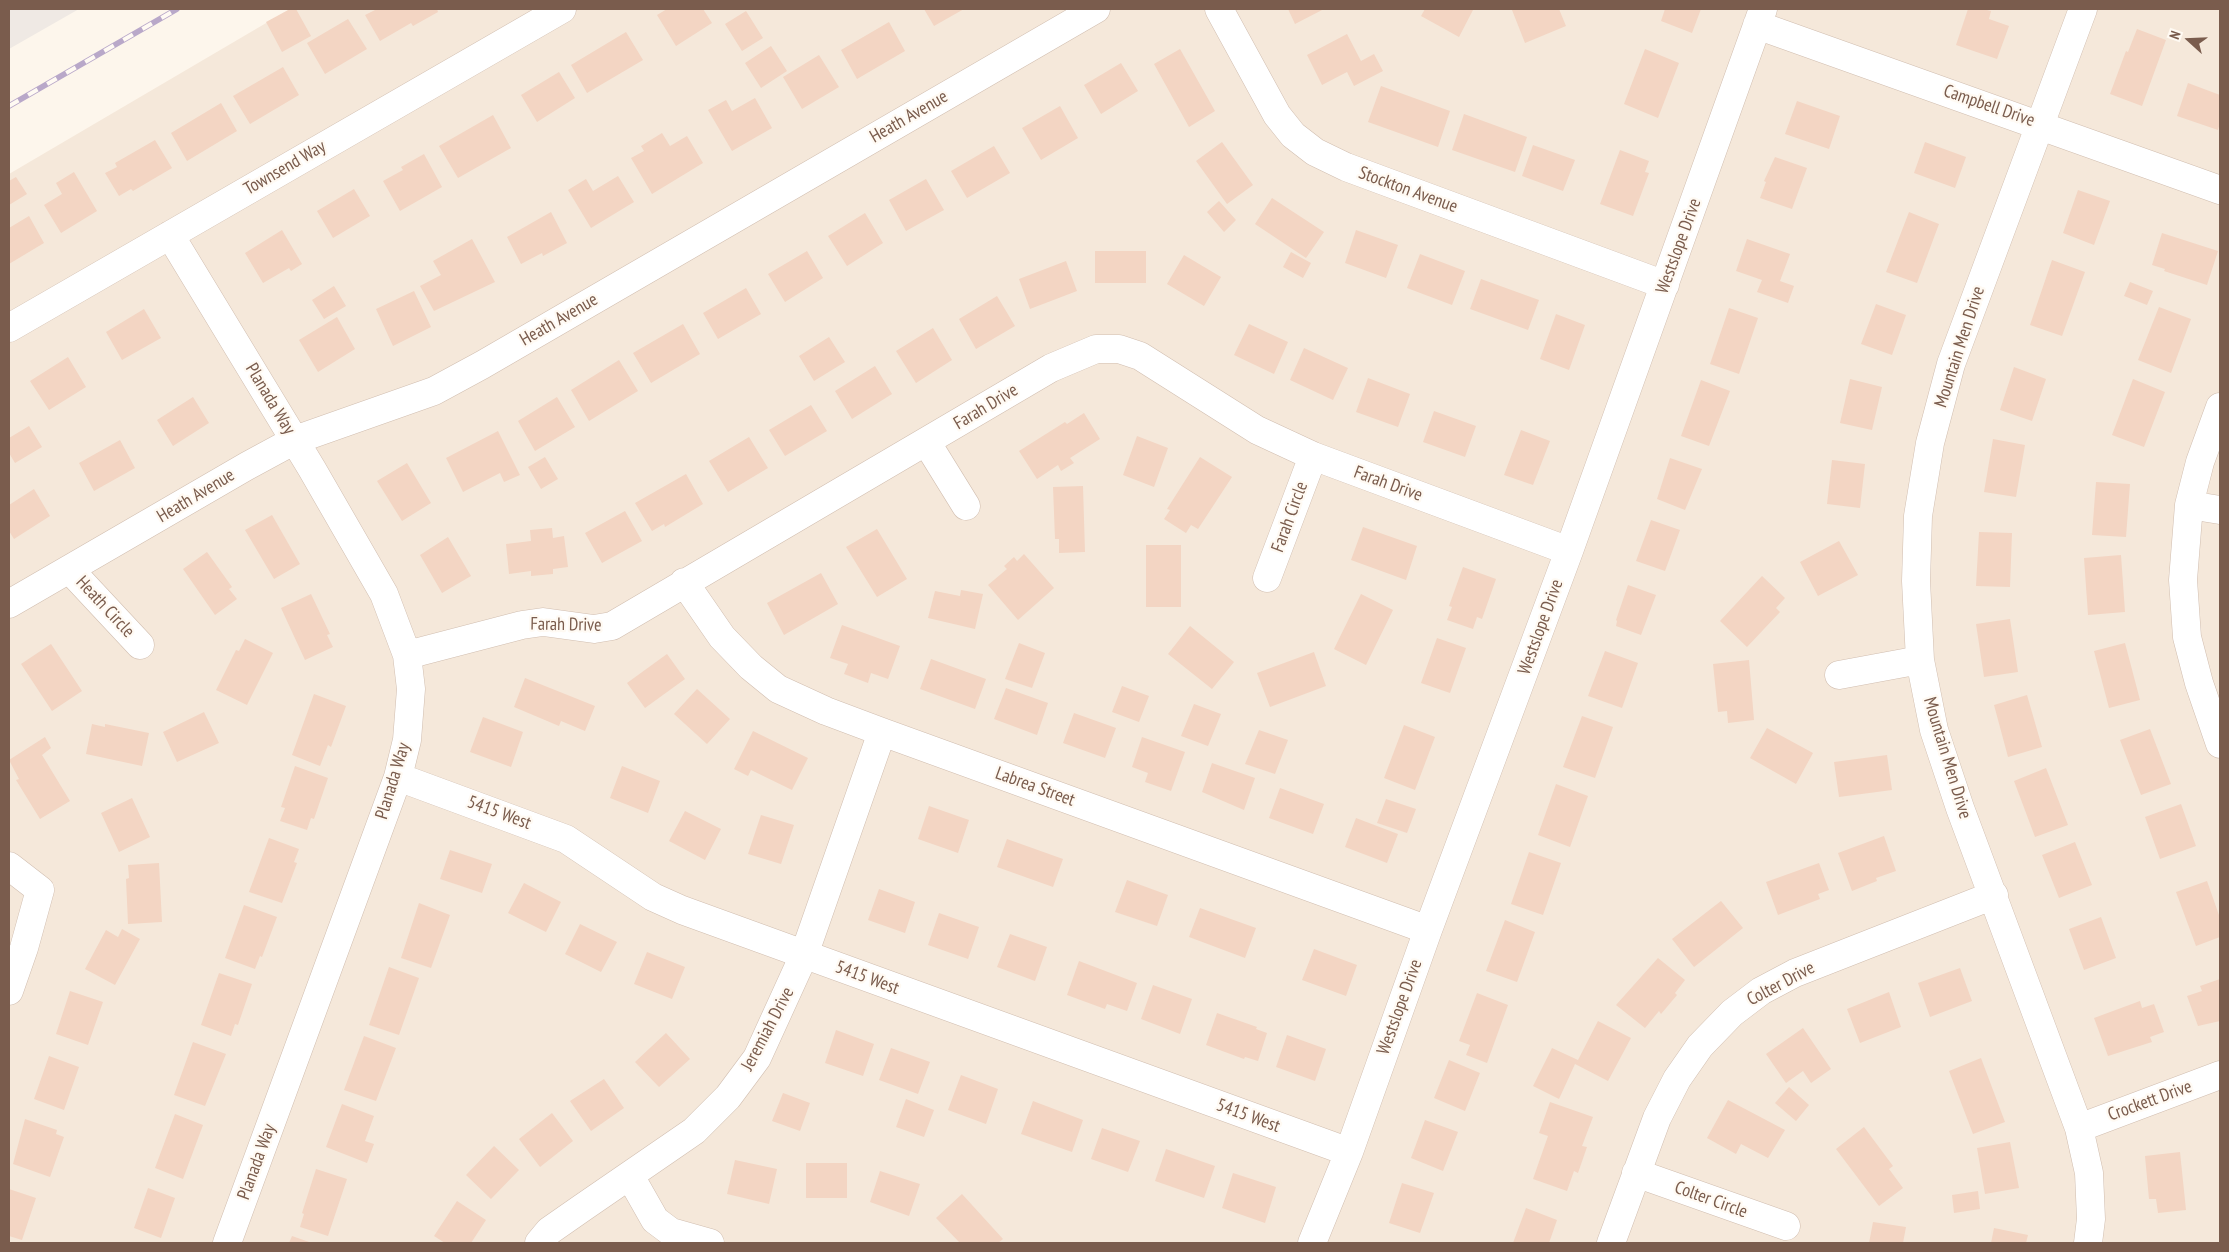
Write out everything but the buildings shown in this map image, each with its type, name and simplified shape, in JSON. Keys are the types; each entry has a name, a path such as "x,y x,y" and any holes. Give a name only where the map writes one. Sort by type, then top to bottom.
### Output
{"street":[{"name":"Townsend Way","path":"9,328 562,9"},
{"name":"Heath Avenue","path":"9,604 295,440 434,391 482,365 1096,9"},
{"name":"Stockton Avenue","path":"1219,9 1277,114 1293,135 1314,152 1346,167 1665,285"},
{"name":"Mountain Men Drive","path":"2083,9 1951,364 1930,443 1918,516 1916,581 1920,660 1934,730 1960,808 1994,895 2079,1128 2089,1173 2091,1219 2088,1243"},
{"name":"Westslope Drive","path":"1312,1243 1349,1152 1428,930 1569,551 1760,17"},
{"name":"Campbell Drive","path":"1760,17 2040,124 2220,190"},
{"name":"Planada Way","path":"170,235 295,440 384,594 407,655 411,689 407,740 398,777 227,1243"},
{"name":"Farah Drive","path":"407,655 522,625 543,622 594,629 612,626 684,582 927,443 1051,368 1096,349 1119,349 1140,356 1257,430 1313,456 1569,551"},
{"path":"2220,407 2200,462 2189,505 2182,580 2186,637 2199,684 2220,744"},
{"path":"927,443 966,506"},
{"name":"Farah Circle","path":"1267,578 1313,456"},
{"path":"2189,505 2220,510"},
{"name":"Heath Circle","path":"70,570 140,645"},
{"name":"Labrea Street","path":"684,582 722,637 751,667 778,690 882,732 1428,930"},
{"path":"1839,675 1920,660"},
{"name":"Jeremiah Drive","path":"539,1243 556,1227 694,1131 728,1097 757,1058 804,955 882,732"},
{"name":"5415 West","path":"398,777 557,835 653,897 682,910 1349,1152"},
{"path":"9,866 40,890 24,948 9,991"},
{"name":"Colter Drive","path":"1611,1243 1656,1118 1677,1080 1700,1046 1732,1013 1761,991 1795,973 1994,895"},
{"name":"Crockett Drive","path":"2079,1128 2220,1075"},
{"name":"Colter Circle","path":"1636,1173 1786,1226"},
{"path":"630,1176 655,1220 671,1232 710,1243"}],"shaded area":[{"path":"9,9 79,9 9,49"},
{"path":"290,9 2220,9 2220,1243 9,1243 9,174"}],"railway":[{"path":"9,106 177,9"}]}
